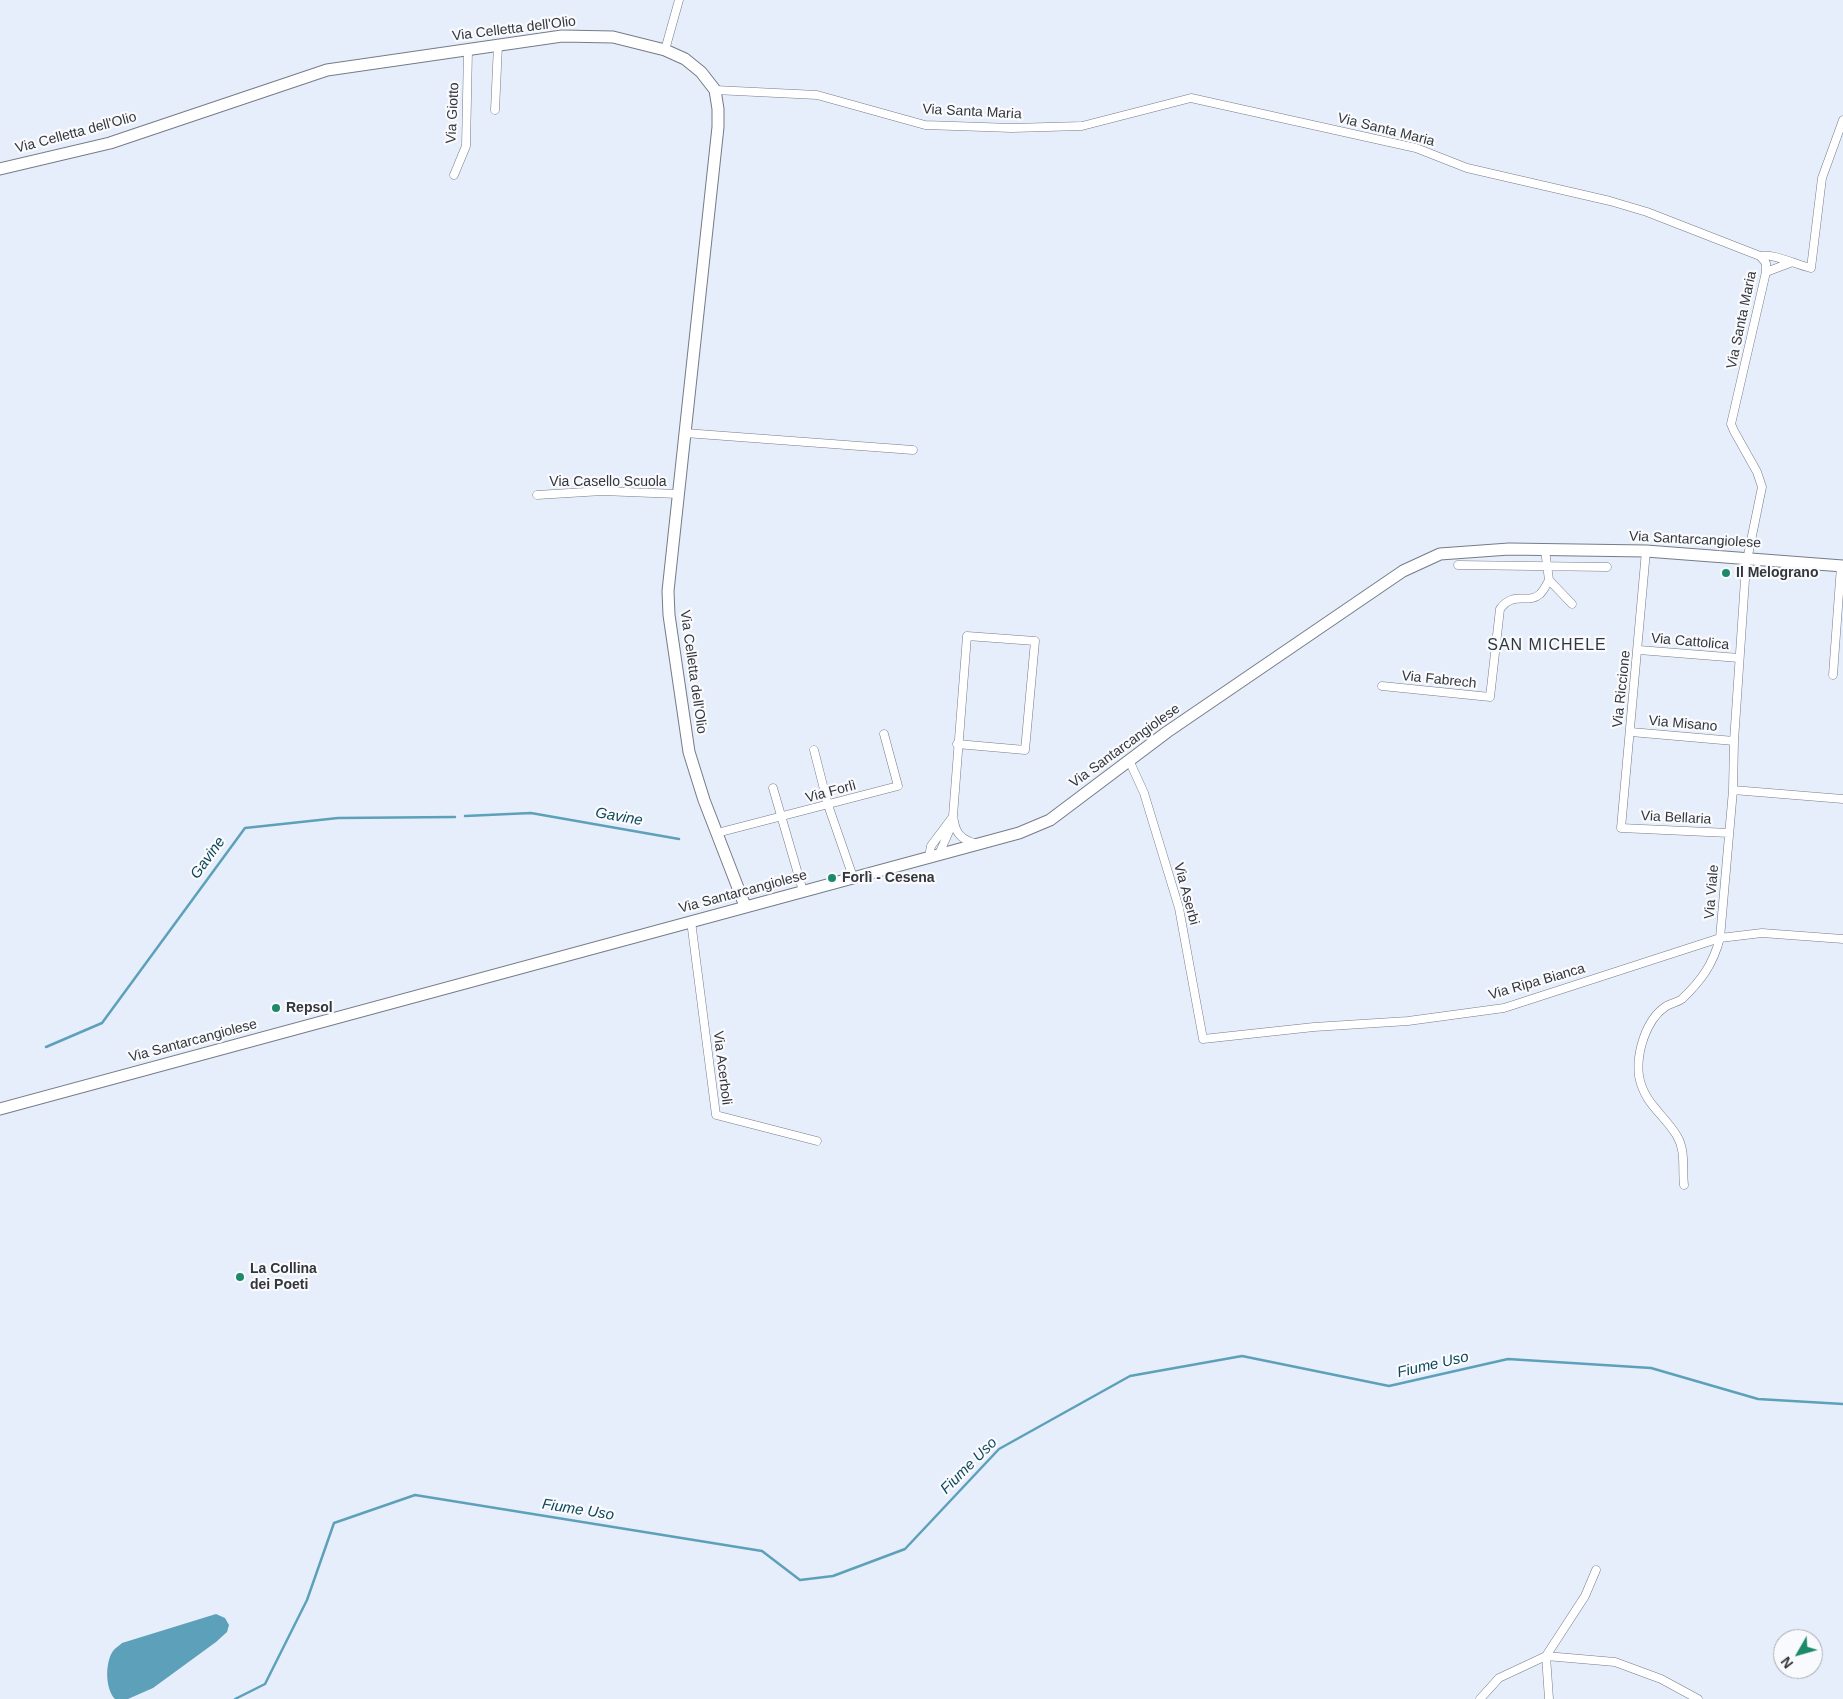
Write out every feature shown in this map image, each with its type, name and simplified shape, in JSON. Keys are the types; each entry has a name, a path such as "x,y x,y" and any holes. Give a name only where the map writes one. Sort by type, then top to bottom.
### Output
{"main road":[{"name":"Via Celletta dell'Olio","path":"0,169 110,143 326,70 562,36 613,37 665,50 694,65 714,90 718,109 718,127 668,591 669,615 689,752 745,906"},
{"name":"Via Santarcangiolese","path":"0,1109 1019,833 1050,820 1129,760 1380,587 1428,558 1453,551 1545,550 1646,552 1842,566"}],"street":[{"path":"665,50 679,0"},
{"path":"495,110 498,46"},
{"name":"Via Giotto","path":"454,175 466,146 468,50"},
{"name":"Via Santa Maria","path":"714,90 817,95 925,125 1012,128 1082,126 1191,98 1416,148 1467,168 1610,201 1647,212 1760,256 1766,263 1766,272 1732,424 1757,472 1762,487 1747,558"},
{"path":"1760,256 1775,256 1790,263 1811,268 1822,178 1843,120"},
{"path":"1766,272 1790,263"},
{"path":"685,433 914,450"},
{"name":"Via Casello Scuola","path":"537,495 602,492 678,494"},
{"path":"1545,550 1549,580 1572,604"},
{"name":"Via Riccione","path":"1621,828 1639,650 1646,552"},
{"name":"Via Viale","path":"1684,1185 1683,1154 1678,1137 1647,1100 1639,1075 1641,1049 1652,1018 1666,1006 1680,1001 1696,985 1715,959 1720,938 1733,790 1734,741 1747,558"},
{"path":"1458,565 1607,566"},
{"path":"1833,675 1842,566"},
{"name":"Via Fabrech","path":"1382,686 1490,698 1500,609 1506,601 1514,598 1534,597 1540,594 1549,580"},
{"path":"934,855 951,827 953,816 957,744 966,636 1035,641 1025,750 957,744"},
{"name":"Via Cattolica","path":"1639,650 1740,658"},
{"name":"Via Misano","path":"1630,732 1734,741"},
{"name":"Via Forlì","path":"717,833 782,818 898,786 884,734"},
{"path":"814,750 828,805 853,878"},
{"name":"Via Aserbi","path":"1129,760 1144,793 1180,908 1203,1039"},
{"path":"773,788 803,891"},
{"path":"1733,790 1843,799"},
{"path":"953,816 958,835 967,842 979,845"},
{"name":"Via Bellaria","path":"1621,828 1729,833"},
{"name":"Via Acerboli","path":"691,921 716,1115 817,1140"},
{"name":"Via Ripa Bianca","path":"1203,1039 1314,1027 1408,1021 1504,1008 1720,938 1762,933 1843,939"},
{"path":"1548,1699 1546,1656 1585,1596 1596,1570"},
{"path":"1480,1699 1499,1678 1546,1656 1616,1662 1661,1679 1698,1699"}],"water":[{"path":"216,1614 225,1618 229,1625 227,1632 216,1642 153,1688 128,1699 115,1699 109,1689 107,1668 110,1656 116,1648 122,1643"}],"waterway":[{"name":"Gavine","path":"465,816 531,813 679,839"},
{"name":"Gavine","path":"46,1047 102,1023 245,828 338,818 455,817"},
{"name":"Fiume Uso","path":"235,1699 265,1684 307,1600 334,1523 415,1495 762,1551 800,1580 833,1576 905,1549 999,1449 1130,1376 1242,1356 1389,1386 1508,1359 1651,1368 1758,1399 1843,1404"}],"place":[{"name":"Il Melograno","path":"1726,573"},
{"name":"Forlì - Cesena","path":"832,878"},
{"name":"Repsol","path":"276,1008"},
{"name":"La Collina dei Poeti","path":"240,1277"}],"district":[{"name":"SAN MICHELE","path":"1547,646"}]}
